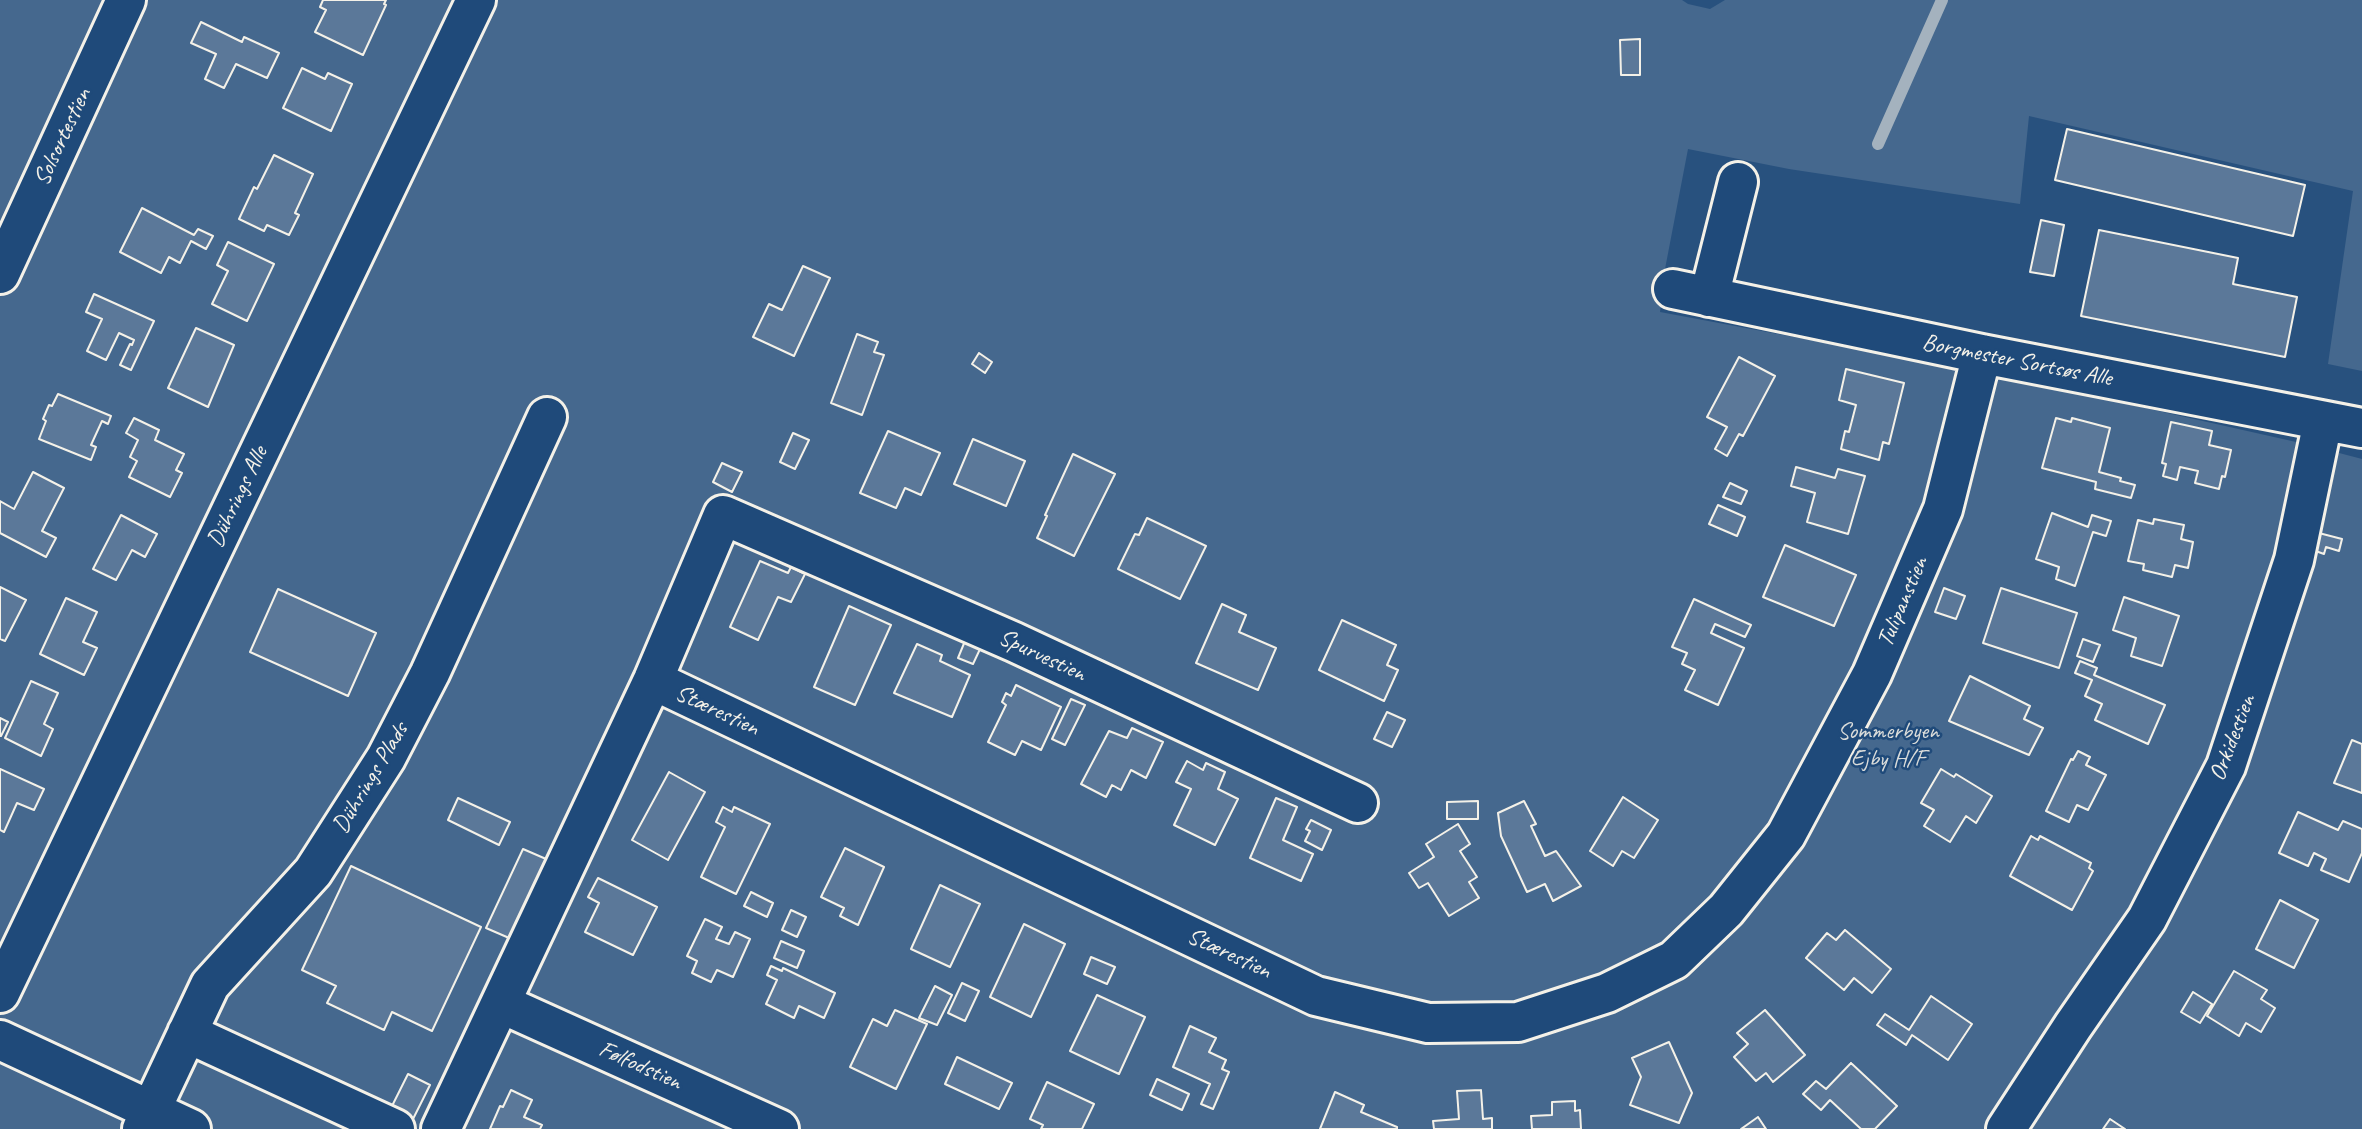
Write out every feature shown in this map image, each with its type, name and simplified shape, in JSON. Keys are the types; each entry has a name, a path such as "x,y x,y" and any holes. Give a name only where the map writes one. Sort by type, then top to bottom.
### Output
{"lane":[{"name":"Solsortestien","path":"0,274 126,0"},
{"name":"Dührings Alle","path":"0,993 476,0"},
{"name":"Borgmester Sortsøs Alle","path":"1738,182 1691,293 1982,354 2362,428"},
{"name":"Tulipanstien","path":"1786,835 1872,674 1943,509 1982,354"},
{"name":"Dührings Plads","path":"146,1120 210,985 313,872 386,758 430,673 547,417"},
{"name":"Orkidestien","path":"2007,1129 2073,1026 2147,919 2226,766 2294,560 2323,421"},
{"name":"Spurvestien","path":"653,680 723,515 1014,642 1358,803"},
{"name":"Stærestien","path":"653,680 1316,996 1428,1023 1518,1022 1607,993 1674,960 1726,910 1786,835"},
{"path":"441,1129 653,680"},
{"name":"Følfodstien","path":"502,1004 779,1129"},
{"path":"187,1034 396,1129"},
{"path":"0,1040 146,1120 191,1129"}],"green space":[{"name":"Sommerbyen Ejby H/F","path":"0,0 1682,0 1710,9 1725,0 2362,0 2362,371 2328,364 2353,191 2029,116 2020,204 1789,169 1688,149 1665,269 1660,312 2003,376 2362,459 2362,1129 0,1129"}],"building":[{"path":"323,0 386,0 363,55 315,32 326,10 320,7"},
{"path":"201,22 242,42 244,37 279,53 267,78 236,64 224,88 205,79 216,54 191,43"},
{"path":"1640,39 1640,75 1621,75 1620,40"},
{"path":"302,68 325,79 328,73 352,84 331,131 283,108"},
{"path":"2067,129 2305,185 2293,236 2055,180"},
{"path":"274,155 313,174 295,213 299,215 289,235 267,225 264,231 239,219 254,187 257,189"},
{"path":"142,208 194,235 198,229 213,236 206,249 191,241 180,263 169,257 161,273 120,252"},
{"path":"2041,220 2064,225 2054,276 2030,272"},
{"path":"2099,230 2238,258 2233,284 2297,297 2285,357 2081,316"},
{"path":"228,242 274,264 247,321 212,304 228,271 217,265"},
{"path":"803,266 830,278 794,356 753,337 769,304 782,310"},
{"path":"94,294 154,321 131,370 120,365 134,340 119,333 106,360 87,351 102,319 86,312"},
{"path":"196,328 234,345 208,407 168,388"},
{"path":"857,334 878,342 874,352 884,355 862,415 831,403"},
{"path":"979,353 992,362 985,373 972,364"},
{"path":"1739,357 1775,376 1743,436 1739,434 1727,456 1715,449 1727,427 1707,417"},
{"path":"1846,369 1904,383 1889,444 1883,442 1879,460 1841,449 1856,405 1839,400"},
{"path":"58,394 111,416 108,424 102,421 91,445 96,447 91,460 39,439 46,421 43,419"},
{"path":"134,418 159,430 155,440 184,454 176,470 182,473 170,497 129,477 137,461 130,457 138,440 126,433"},
{"path":"2056,418 2071,422 2072,418 2110,428 2099,472 2135,485 2131,498 2095,489 2096,482 2042,468"},
{"path":"2171,422 2212,431 2209,445 2231,450 2225,477 2222,476 2219,489 2195,483 2198,471 2180,467 2177,480 2163,476 2166,464 2162,463"},
{"path":"888,431 940,453 921,495 905,488 896,508 860,493"},
{"path":"793,433 809,440 795,469 780,462"},
{"path":"973,439 1025,461 1006,506 954,484"},
{"path":"1073,454 1115,474 1074,556 1037,538"},
{"path":"722,463 742,472 732,492 713,482"},
{"path":"1796,467 1835,478 1838,469 1865,476 1848,534 1807,522 1815,493 1791,486"},
{"path":"33,472 64,488 42,531 56,538 46,557 0,533 0,501 14,509"},
{"path":"1730,483 1747,491 1741,504 1723,497"},
{"path":"1718,505 1745,517 1737,536 1709,524"},
{"path":"2052,513 2088,527 2092,515 2111,521 2106,536 2093,532 2075,586 2056,579 2059,567 2036,559"},
{"path":"121,515 157,534 145,557 132,550 116,580 93,569"},
{"path":"1147,518 1206,546 1180,599 1118,569 1135,534 1139,535"},
{"path":"2154,519 2184,525 2181,539 2193,542 2188,568 2175,565 2172,577 2143,570 2144,564 2128,561 2138,520 2153,524"},
{"path":"2315,532 2342,539 2339,551 2326,547 2324,554 2310,549"},
{"path":"1785,545 1856,575 1834,626 1763,597"},
{"path":"760,561 788,573 791,567 805,574 791,602 778,597 758,640 730,627"},
{"path":"0,587 26,600 5,641 0,639"},
{"path":"1944,588 1965,596 1956,619 1935,612"},
{"path":"2001,588 2077,613 2059,668 1983,643"},
{"path":"278,589 376,633 348,696 250,652"},
{"path":"2124,597 2179,616 2162,666 2131,656 2136,638 2113,630"},
{"path":"66,598 97,612 83,642 97,648 84,675 40,654"},
{"path":"1694,599 1751,625 1745,637 1715,624 1711,633 1744,648 1718,705 1685,690 1695,670 1682,664 1687,653 1672,647"},
{"path":"1222,604 1246,615 1239,632 1276,648 1258,690 1196,663"},
{"path":"849,606 891,625 855,705 814,687"},
{"path":"1342,620 1396,645 1387,665 1398,670 1384,701 1319,670"},
{"path":"2083,639 2100,645 2093,662 2077,656"},
{"path":"965,641 981,647 973,664 958,658"},
{"path":"917,644 942,655 940,661 970,675 952,717 894,693"},
{"path":"2080,661 2097,668 2094,675 2165,705 2148,744 2095,720 2102,704 2085,696 2092,680 2075,673"},
{"path":"1970,676 2030,706 2024,719 2043,728 2029,755 1949,721"},
{"path":"31,681 58,693 44,724 53,729 41,756 5,738"},
{"path":"1016,685 1061,707 1041,750 1022,741 1015,755 988,742 1006,705 1002,702 1006,693 1011,696"},
{"path":"1071,699 1085,705 1065,745 1052,739"},
{"path":"1387,712 1405,720 1392,747 1374,739"},
{"path":"0,718 8,722 1,736 0,736"},
{"path":"1132,728 1163,742 1146,778 1131,770 1121,790 1112,785 1106,797 1081,784 1109,731 1127,738"},
{"path":"2352,740 2362,744 2362,793 2334,783"},
{"path":"2078,751 2090,757 2086,765 2106,775 2088,810 2077,805 2069,822 2046,811 2071,759 2073,760"},
{"path":"1187,761 1203,770 1206,763 1225,772 1218,789 1238,799 1215,845 1174,825 1191,789 1176,782"},
{"path":"0,769 44,789 34,810 17,803 4,832 0,830"},
{"path":"1941,769 1954,777 1956,774 1992,796 1976,823 1966,816 1950,842 1924,826 1934,810 1921,803"},
{"path":"669,772 705,792 668,860 632,840"},
{"path":"1623,797 1658,820 1634,858 1622,851 1613,866 1590,851"},
{"path":"458,798 510,822 499,845 448,820"},
{"path":"1276,798 1297,807 1283,840 1313,854 1301,881 1250,858"},
{"path":"1478,801 1478,819 1447,819 1447,802"},
{"path":"1524,801 1536,824 1531,826 1545,856 1556,851 1581,886 1553,901 1545,884 1527,892 1501,836 1498,813"},
{"path":"723,807 732,812 734,807 770,824 736,894 701,877 725,827 716,822"},
{"path":"2298,812 2338,830 2343,821 2362,829 2362,853 2349,882 2321,870 2326,859 2314,853 2308,866 2279,853"},
{"path":"1311,820 1331,830 1322,850 1305,841 1310,831 1306,829"},
{"path":"1458,824 1470,844 1460,851 1477,877 1469,882 1479,898 1449,916 1428,883 1419,888 1409,873 1434,857 1426,844"},
{"path":"2031,836 2038,840 2040,836 2091,863 2089,868 2093,871 2072,910 2010,876"},
{"path":"845,848 884,867 858,925 840,916 844,908 821,897"},
{"path":"523,849 553,862 516,941 486,928"},
{"path":"351,866 481,927 432,1031 392,1012 384,1030 327,1003 336,986 302,970"},
{"path":"598,878 657,907 633,955 585,932 599,903 588,897"},
{"path":"940,885 980,904 950,967 911,949"},
{"path":"751,892 773,903 767,917 744,906"},
{"path":"2280,900 2318,920 2294,968 2256,949"},
{"path":"791,910 806,917 797,937 782,930"},
{"path":"705,919 722,927 716,939 729,944 735,932 750,939 733,977 717,970 711,982 692,973 697,961 687,956"},
{"path":"1024,924 1065,944 1031,1017 990,997"},
{"path":"1845,930 1891,969 1872,993 1854,978 1844,990 1806,958 1827,933 1836,940"},
{"path":"781,941 804,951 797,968 774,958"},
{"path":"1091,957 1115,967 1107,984 1084,974"},
{"path":"771,966 782,971 783,968 835,993 824,1018 799,1006 794,1018 766,1004 777,980 767,975"},
{"path":"2234,971 2267,990 2261,999 2275,1008 2261,1032 2246,1023 2239,1036 2207,1016"},
{"path":"962,983 979,991 965,1021 948,1013"},
{"path":"935,986 952,995 937,1025 919,1018"},
{"path":"2193,992 2212,1004 2200,1023 2181,1012"},
{"path":"1097,995 1145,1017 1119,1074 1070,1051"},
{"path":"1931,996 1972,1024 1948,1060 1912,1035 1906,1045 1877,1025 1885,1014 1909,1030"},
{"path":"895,1010 927,1024 896,1089 850,1067 873,1019 887,1026"},
{"path":"1765,1010 1805,1055 1773,1082 1766,1073 1756,1081 1734,1057 1748,1044 1737,1033"},
{"path":"1190,1026 1216,1038 1209,1052 1226,1060 1222,1069 1229,1072 1213,1109 1201,1104 1210,1084 1173,1067"},
{"path":"1669,1042 1692,1093 1679,1123 1630,1105 1641,1077 1632,1058"},
{"path":"957,1057 1012,1083 999,1109 945,1084"},
{"path":"1851,1063 1897,1106 1875,1129 1861,1129 1830,1100 1821,1110 1803,1094 1816,1081 1826,1089"},
{"path":"408,1074 430,1085 413,1119 391,1108"},
{"path":"1157,1079 1189,1094 1182,1110 1150,1095"},
{"path":"1047,1082 1094,1104 1082,1129 1041,1129 1043,1125 1030,1119"},
{"path":"511,1090 532,1100 524,1117 542,1125 540,1129 490,1129"},
{"path":"1481,1090 1483,1119 1492,1118 1492,1129 1434,1129 1433,1121 1459,1119 1457,1091"},
{"path":"1335,1092 1364,1105 1361,1112 1397,1129 1320,1129"},
{"path":"1575,1101 1575,1111 1580,1110 1581,1129 1532,1129 1531,1116 1552,1115 1552,1102"},
{"path":"1758,1117 1766,1129 1741,1129"},
{"path":"2110,1119 2125,1129 2103,1129"}],"waterway":[{"path":"1878,144 1942,0"}]}
